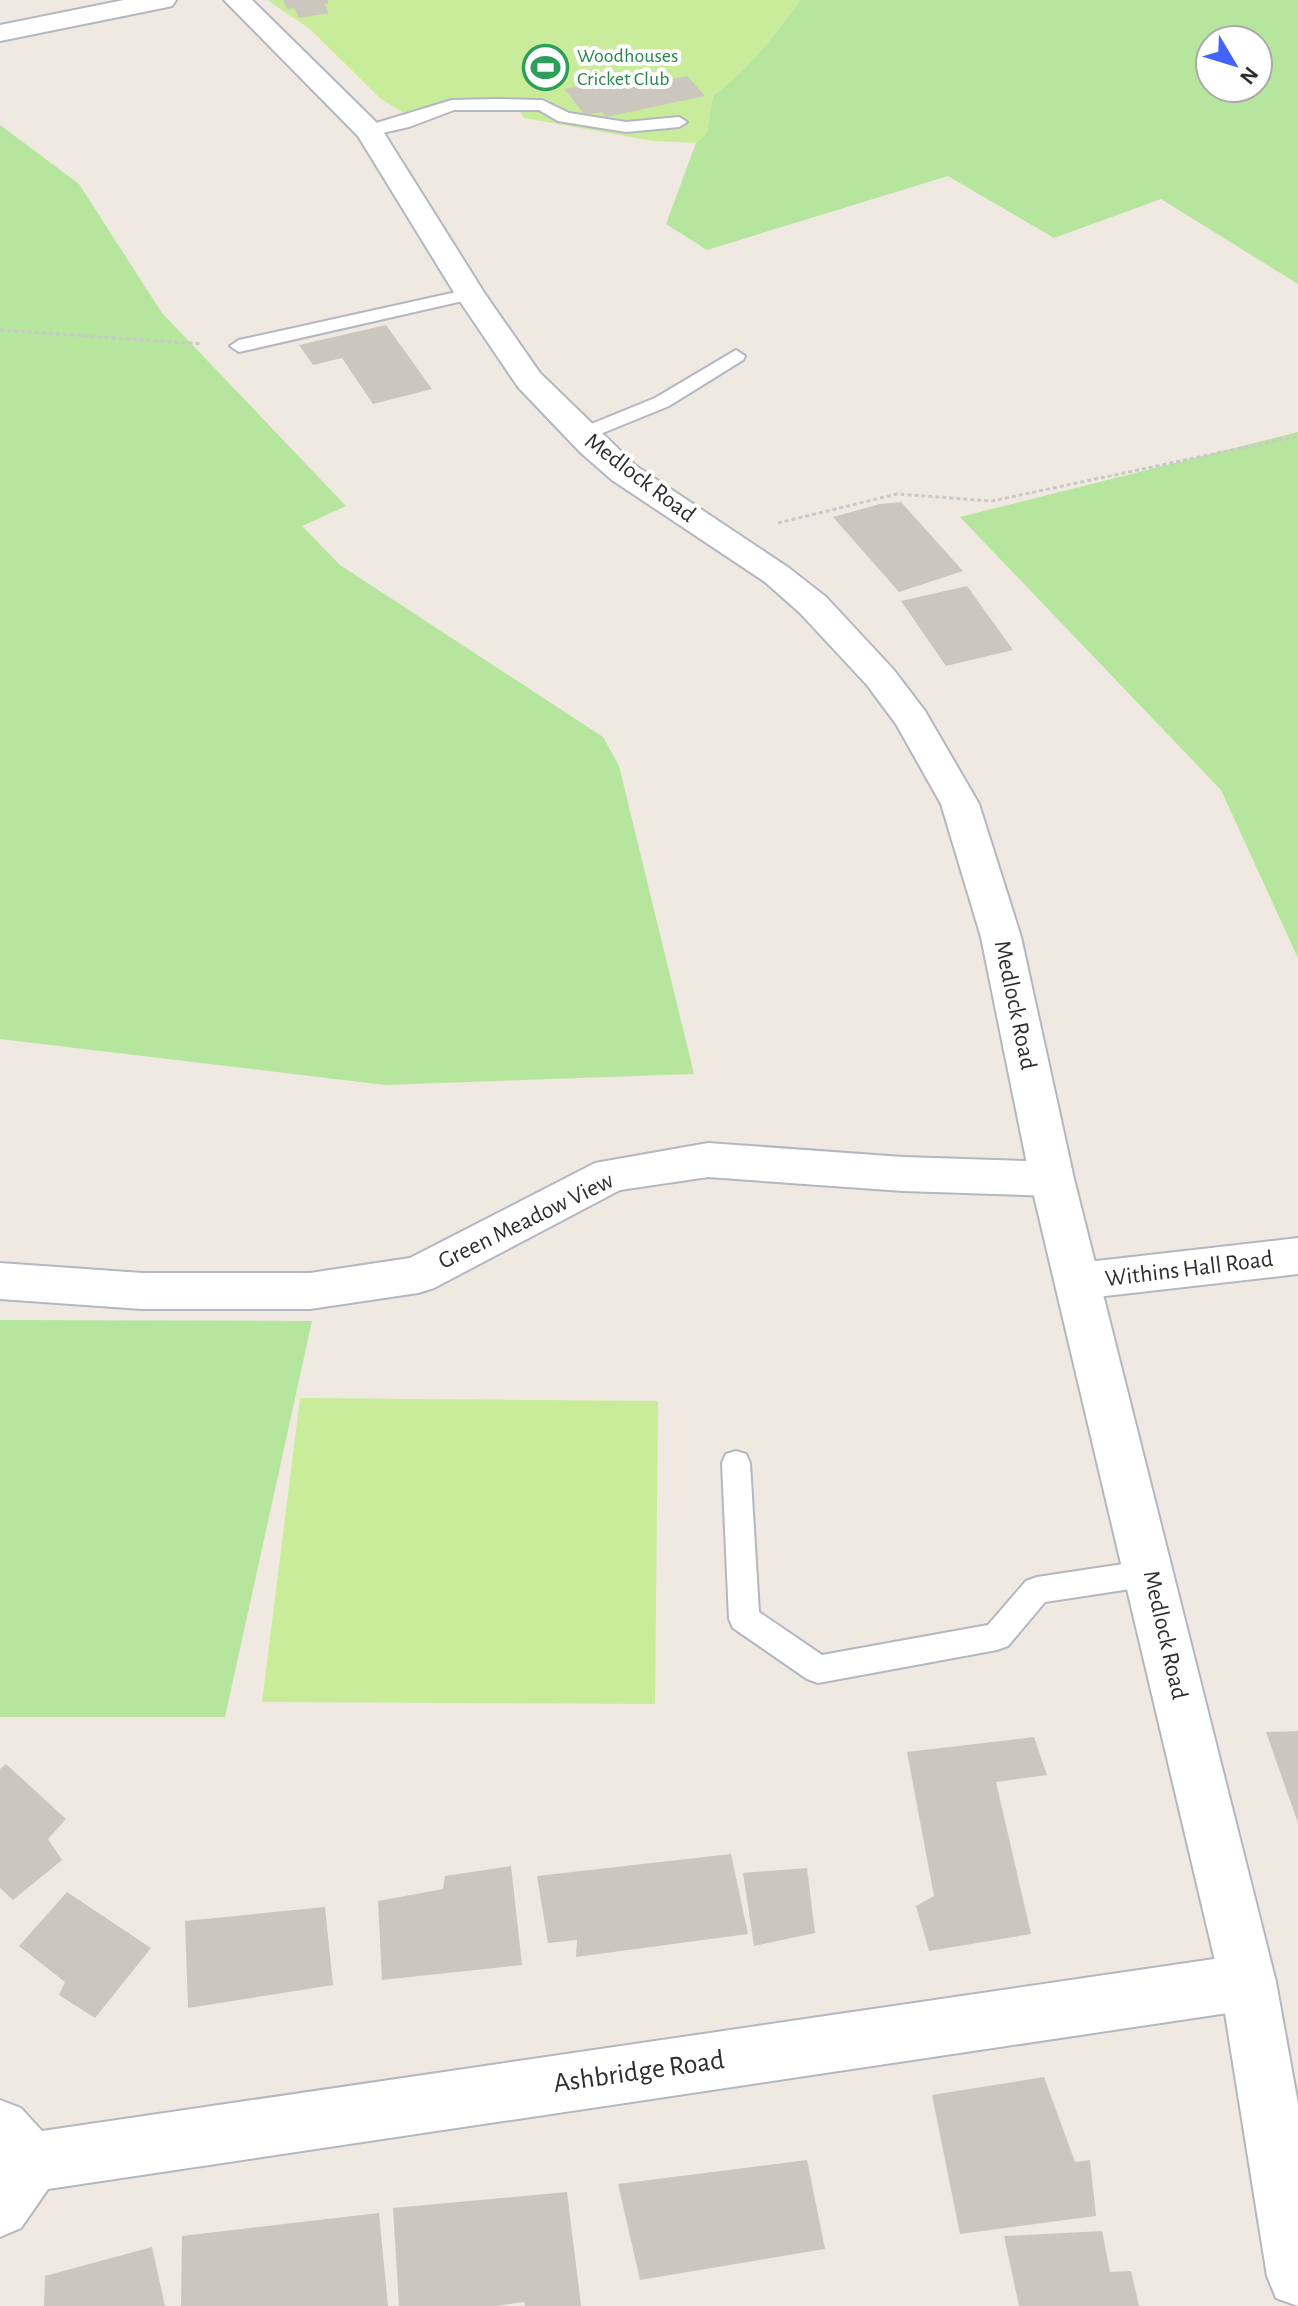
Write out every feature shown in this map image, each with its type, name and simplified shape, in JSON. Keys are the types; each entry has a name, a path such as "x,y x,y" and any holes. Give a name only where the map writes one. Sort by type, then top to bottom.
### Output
{"street":[{"path":"8,32 163,0"},
{"name":"Medlock Road","path":"237,0 298,57 369,131 470,294 529,380 581,435 624,473 777,575 842,634 912,719 960,804 1001,937 1052,1179 1248,1982 1298,2276"},
{"path":"8,32 34,51"},
{"name":"Green Meadow View","path":"0,1281 142,1291 310,1291 418,1275 611,1175 708,1160 903,1174 1052,1179"},
{"name":"Withins Hall Road","path":"1079,1281 1298,1256"},
{"name":"Ashbridge Road","path":"10,2166 1248,1982"}],"lane":[{"path":"369,131 403,123 452,105 542,105 564,117 626,127 679,122"},
{"path":"239,346 470,294"},
{"path":"581,435 634,418 656,407 736,356"},
{"path":"736,1463 744,1619 818,1669 997,1637 1037,1590 1150,1573"}],"path":[{"path":"0,330 239,346"},
{"path":"728,542 793,517 897,494 992,501 1298,436"}],"green space":[{"name":"Woodhouses Cricket Club","path":"267,0 800,0 748,65 713,95 707,133 696,143 653,141 524,118 518,108 460,106 419,122 381,99 310,29"},
{"path":"800,0 1298,0 1298,284 1161,199 1054,238 948,176 707,250 666,224 696,143 707,132 713,95 748,65"},
{"path":"0,125 79,184 162,313 346,506 302,526 340,565 603,737 619,766 694,1074 385,1085 0,1039"},
{"path":"1298,432 1298,958 1221,790 960,517"},
{"path":"0,1320 312,1321 225,1717 0,1717"},
{"path":"300,1398 658,1401 655,1704 262,1702"}],"building":[{"path":"283,0 327,0 329,3 324,4 329,13 299,18 294,8 287,9"},
{"path":"644,73 652,83 687,76 705,96 606,117 602,112 585,115 564,89"},
{"path":"386,325 432,389 373,404 342,358 313,365 299,345"},
{"path":"901,502 963,571 899,592 833,517 880,504"},
{"path":"967,586 1013,650 946,666 901,601"},
{"path":"1298,1731 1298,1823 1266,1732"},
{"path":"1034,1737 1047,1775 996,1782 1031,1934 929,1951 916,1906 934,1896 907,1752"},
{"path":"6,1764 66,1819 48,1839 62,1860 13,1900 0,1888 0,1769"},
{"path":"731,1854 748,1934 576,1957 577,1940 548,1943 537,1876"},
{"path":"511,1866 522,1965 382,1980 378,1901 443,1889 445,1876"},
{"path":"807,1868 815,1933 754,1946 743,1873"},
{"path":"67,1892 151,1948 95,2018 59,1995 65,1982 19,1946"},
{"path":"325,1907 333,1985 188,2008 185,1921"},
{"path":"1044,2077 1075,2162 1090,2160 1096,2216 960,2234 932,2095"},
{"path":"807,2160 825,2249 640,2280 618,2184"},
{"path":"567,2192 581,2306 525,2306 524,2302 497,2306 399,2306 393,2208"},
{"path":"379,2213 388,2306 181,2306 182,2236"},
{"path":"1102,2231 1110,2272 1131,2271 1139,2306 1019,2306 1004,2236"},
{"path":"152,2247 165,2306 44,2306 45,2276"}],"place":[{"name":"Woodhouses Cricket Club","path":"546,68"}]}
